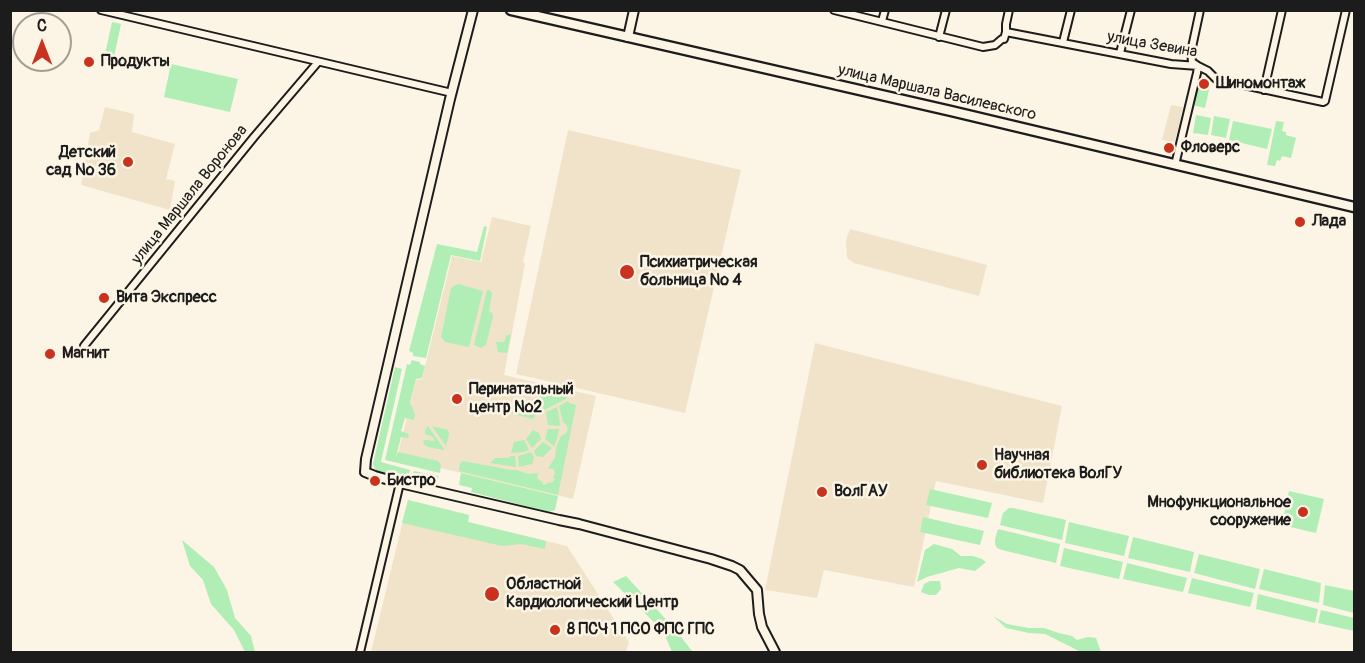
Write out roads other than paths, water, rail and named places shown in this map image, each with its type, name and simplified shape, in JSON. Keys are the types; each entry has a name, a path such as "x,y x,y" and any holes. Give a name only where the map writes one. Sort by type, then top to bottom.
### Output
{"main road":[{"name":"улица Маршала Василевского","path":"511,10 1354,207"}],"street":[{"path":"101,10 452,93"},
{"path":"473,10 366,459 365,472 400,483 579,524 732,566 740,570 757,590 762,627 775,652"},
{"path":"628,37 634,10"},
{"path":"834,10 983,47 994,45 1004,39 1009,10"},
{"path":"882,21 885,10"},
{"path":"939,37 946,10"},
{"path":"1063,42 1071,10"},
{"path":"1120,53 1131,10"},
{"path":"1175,165 1198,66 1192,62 1191,52 1200,10"},
{"path":"1264,90 1282,10"},
{"name":"улица Зевина","path":"1006,32 1171,64 1198,66 1208,71 1216,79 1323,102 1346,10"},
{"name":"улица Маршала Воронова","path":"84,346 254,137 318,63"},
{"path":"360,652 400,483"}],"place":[{"name":"Продукты","path":"89,62"},
{"name":"Шиномонтаж","path":"1204,84"},
{"name":"Фловерс","path":"1169,148"},
{"name":"Детский сад № 36","path":"128,162"},
{"name":"Лада","path":"1300,222"},
{"name":"Психиатрическая больница № 4","path":"627,272"},
{"name":"Вита Экспресс","path":"104,298"},
{"name":"Магнит","path":"50,354"},
{"name":"Перинатальный центр №2","path":"457,399"},
{"name":"Научная библиотека ВолГУ","path":"982,465"},
{"name":"Бистро","path":"375,481"},
{"name":"ВолГАУ","path":"822,492"},
{"name":"Мнофункциональное сооружение","path":"1303,512"},
{"name":"Областной Кардиологический Центр","path":"492,594"},
{"name":"8 ПСЧ 1 ПСО ФПС ГПС","path":"555,630"}]}
